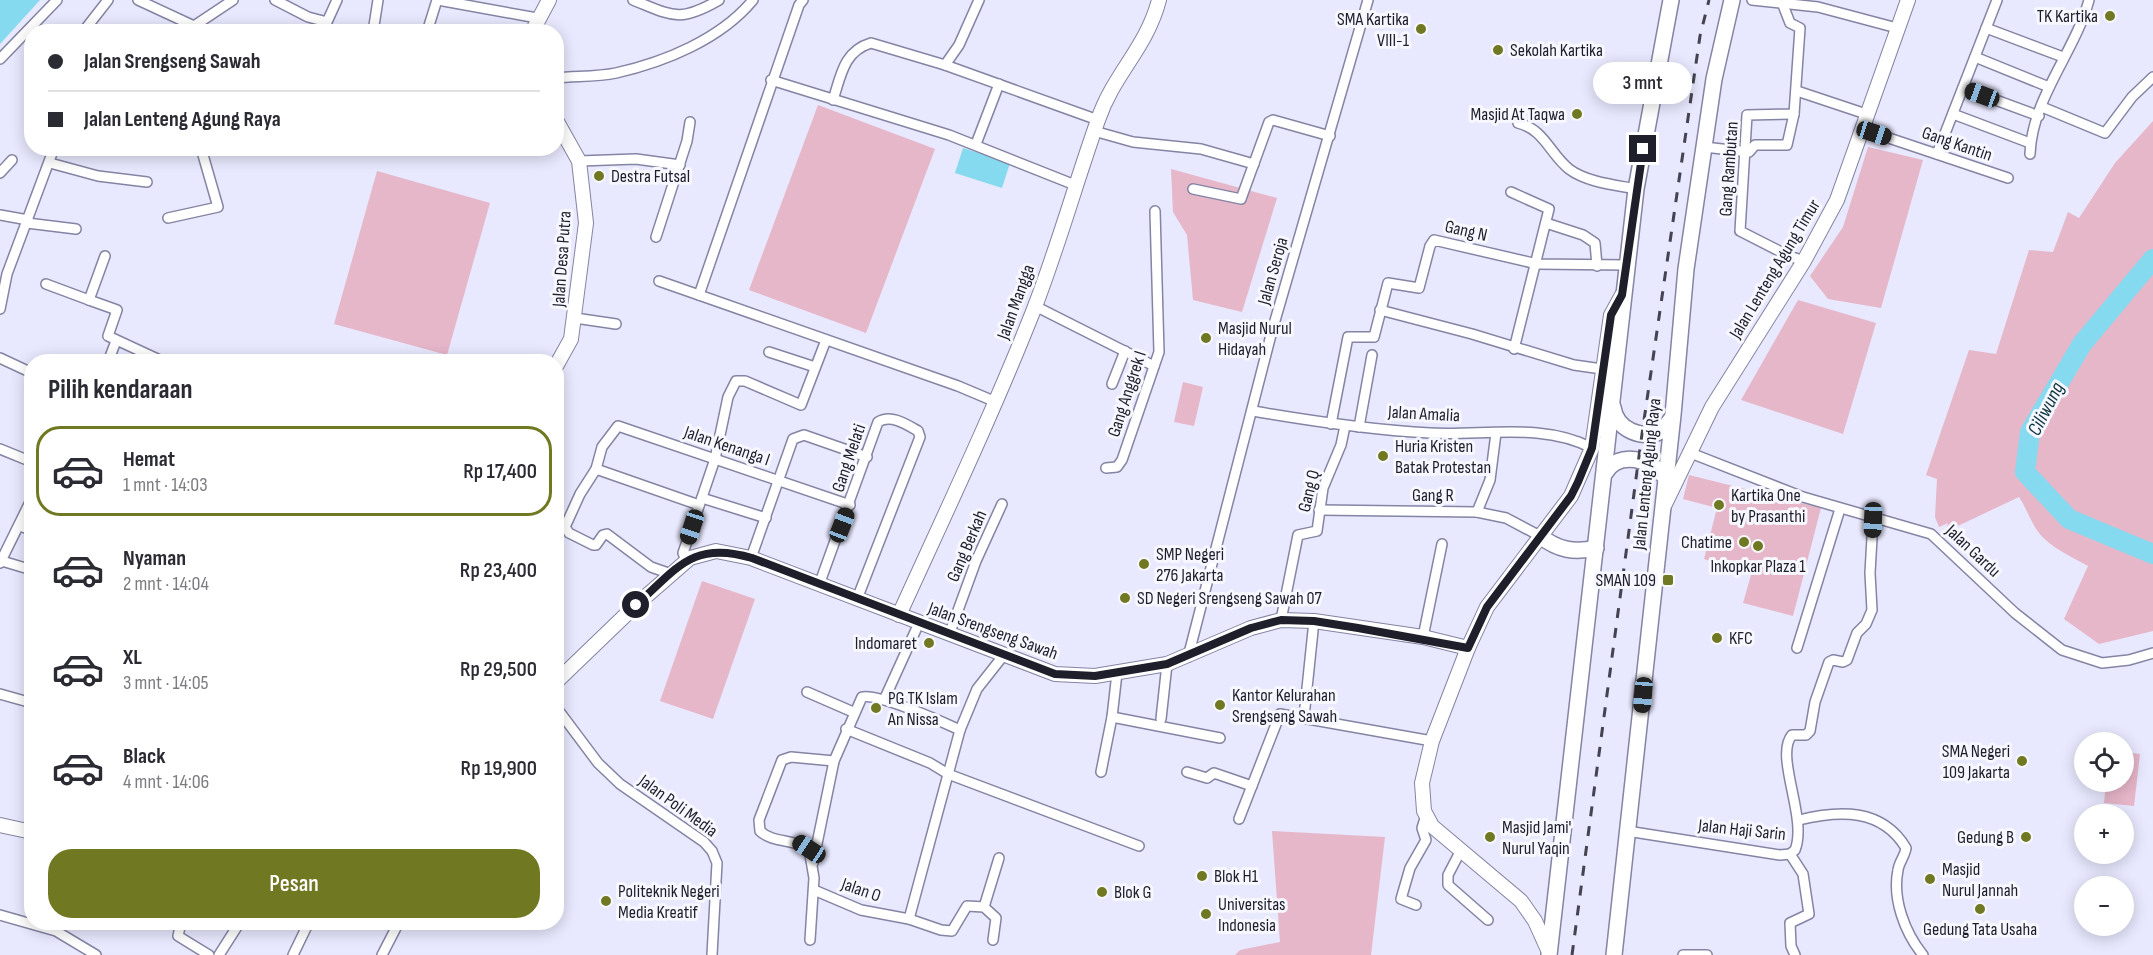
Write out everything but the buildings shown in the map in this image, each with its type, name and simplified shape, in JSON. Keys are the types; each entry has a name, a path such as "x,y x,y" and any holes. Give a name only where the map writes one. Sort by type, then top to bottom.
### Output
{"main road":[{"path":"1549,954 1557,859 1613,404 1622,295 1636,189 1671,0"},
{"name":"Jalan Lenteng Agung Raya","path":"1614,955 1673,415 1686,269 1714,79 1732,0"},
{"path":"1613,404 1614,413 1624,428 1642,434 1662,431 1669,426 1673,415"},
{"path":"1605,473 1613,464 1633,459 1652,463 1665,477"},
{"path":"1540,536 1550,543 1572,551 1596,548"}],"street":[{"path":"34,24 57,0"},
{"path":"89,24 108,0"},
{"path":"138,0 184,24"},
{"path":"200,24 233,0"},
{"path":"275,0 308,17 327,22 337,0"},
{"path":"374,24 378,0"},
{"path":"430,24 438,0 462,2 532,24"},
{"path":"536,24 549,0"},
{"path":"633,0 674,16 696,13 719,0"},
{"path":"564,77 614,73 658,61 698,43 739,17 753,0"},
{"path":"699,295 771,80 799,4 803,0"},
{"path":"945,66 959,45 979,0"},
{"name":"Jalan Mangga","path":"898,615 996,402 1035,306 1110,88 1142,45 1154,21 1159,0"},
{"name":"Jalan Seroja","path":"1188,657 1272,331 1368,0"},
{"path":"1752,0 1782,5 1818,7 1897,27"},
{"name":"Jalan Lenteng Agung Timur","path":"1662,513 1688,452 1712,406 1804,261 1837,200 1908,0"},
{"path":"1937,154 1997,0"},
{"path":"2030,154 2030,143 2049,87 2089,0"},
{"path":"1704,147 1749,152 1755,145 1787,145 1797,91 1800,28 1790,23 1782,5"},
{"path":"1986,28 2063,57"},
{"path":"0,59 24,34"},
{"path":"833,100 850,54 860,46 871,43 884,45 999,84 1133,142 1201,149 1254,164"},
{"path":"1975,57 2049,87"},
{"path":"1963,88 2105,133 2132,98 2153,77"},
{"path":"771,80 976,144 1075,185"},
{"path":"976,144 999,84"},
{"path":"1797,91 1866,114"},
{"name":"Gang Rambutan","path":"1794,114 1746,115 1740,232 1804,261"},
{"path":"1953,114 2030,143"},
{"path":"1193,189 1241,200 1269,122 1273,120 1329,136"},
{"path":"656,237 680,165 690,122"},
{"path":"1518,123 1537,131 1569,168 1579,174 1636,189"},
{"name":"Gang Kantin","path":"1862,129 2008,178"},
{"name":"Jalan Desa Putra","path":"563,354 572,339 586,223 579,161 564,134"},
{"path":"0,309 7,274 52,156"},
{"path":"168,218 218,207 203,156"},
{"path":"579,161 636,159 680,165"},
{"path":"0,173 12,160"},
{"path":"50,163 98,176 147,182"},
{"path":"1511,192 1548,207 1549,211 1514,349"},
{"name":"Gang Anggrek I","path":"1106,468 1117,466 1122,460 1159,352 1155,210"},
{"path":"0,214 76,229"},
{"path":"1546,223 1583,235 1595,243 1598,266"},
{"name":"Gang N","path":"1331,424 1348,337 1374,337 1388,283 1419,288 1430,246 1434,240 1537,264 1626,265"},
{"path":"89,300 105,256"},
{"path":"659,281 996,402"},
{"path":"46,284 117,310 108,336 146,354"},
{"path":"1416,905 1401,899 1410,868 1426,840 1422,828 1426,815 1422,783 1432,741 1468,648 1487,607 1571,496 1592,448 1611,315 1622,295"},
{"path":"1035,306 1154,366"},
{"path":"1380,310 1472,334 1514,349 1574,365 1602,369"},
{"path":"575,318 616,324"},
{"path":"686,561 682,553 715,459 728,397 736,381 745,381 801,405 826,340"},
{"path":"111,354 116,341"},
{"path":"1112,384 1125,351"},
{"path":"769,352 815,367"},
{"path":"1359,427 1372,355"},
{"path":"0,358 24,369"},
{"name":"Jalan Amalia","path":"1253,411 1345,426 1430,433 1550,434 1581,442 1592,448"},
{"name":"Gang Melati","path":"819,585 850,505 878,422 884,419 908,426 918,431 920,436 857,599"},
{"name":"Jalan Kenanga I","path":"596,470 602,447 618,426 850,505"},
{"name":"Gang Q","path":"1281,620 1298,535 1317,531 1323,488 1341,445 1345,426"},
{"path":"1477,512 1490,480 1496,433"},
{"path":"752,558 793,438 804,435 867,457"},
{"path":"0,449 24,459"},
{"name":"Jalan Gardu","path":"1688,452 1764,483 1873,520 1921,531 1938,538 2015,613 2062,650 2102,663 2129,660 2153,653"},
{"path":"671,574 651,567 607,534 603,535 596,545 593,545 570,533 565,527 580,494 596,470 700,502 766,518"},
{"name":"Gang Berkah","path":"949,635 976,561 1002,504"},
{"path":"1797,648 1840,509"},
{"name":"Gang R","path":"1319,510 1477,512 1506,518 1540,536"},
{"path":"24,515 1,562 24,568"},
{"name":"Jalan Haji Sarin","path":"1627,831 1790,854 1798,842 1799,820 1789,775 1790,737 1806,735 1810,731 1815,702 1829,662 1833,660 1843,662 1857,633 1866,624 1872,610 1870,573 1873,520"},
{"path":"19,525 24,527"},
{"path":"1423,638 1442,544"},
{"name":"Jalan Srengseng Sawah","path":"564,674 686,561 701,554 716,551 752,558 1055,674 1091,676 1167,664 1188,657 1251,628 1281,620 1314,621 1423,638 1468,648"},
{"path":"1304,717 1314,621"},
{"path":"884,700 919,623"},
{"path":"909,919 960,730 977,689 1003,656"},
{"path":"1161,719 1167,664"},
{"path":"1101,772 1112,717 1117,672"},
{"path":"807,692 853,712"},
{"path":"0,694 24,701"},
{"path":"813,863 809,849 799,843 765,836 760,831 759,820 782,760 791,757 834,761 853,712 862,697 870,695 960,730"},
{"path":"1239,819 1279,715 1304,717 1432,741"},
{"path":"1112,717 1220,738"},
{"name":"Jalan Poli Media","path":"564,718 598,763 620,784 704,842 712,851 717,863 712,955"},
{"path":"846,729 874,743 930,763 948,774 1139,846"},
{"name":"Jalan O","path":"834,761 813,863 814,890 861,910 909,919 941,930 952,931 967,906 984,907"},
{"path":"1188,772 1207,778 1214,772 1252,786"},
{"path":"1799,820 1824,814 1859,813 1876,819 1894,832 1906,848 1897,871 1899,903 1909,936 1923,955"},
{"path":"1426,815 1437,832 1521,901 1532,915 1549,954"},
{"path":"0,825 24,830"},
{"path":"1461,850 1448,875 1448,885 1488,920"},
{"path":"1790,854 1803,874 1809,914 1790,923 1791,946 1795,955"},
{"path":"993,940 996,918 984,907 999,858"},
{"path":"810,940 814,890"},
{"path":"0,915 24,922"},
{"path":"52,930 96,955"},
{"path":"179,930 178,936 209,955"},
{"path":"219,955 235,930"},
{"path":"293,955 305,930"},
{"path":"382,955 395,930"},
{"path":"1683,955 1693,953 1707,955"}],"shaded area":[{"path":"818,105 935,149 866,333 749,290"},
{"path":"2153,121 2153,631 2099,644 2064,619 2088,566 2058,550 2045,540 2035,527 2019,497 1945,532 1948,523 1939,527 1935,517 1937,479 1926,475 1969,350 1996,354 2029,250 2053,252 2068,212 2079,218 2115,163"},
{"path":"1868,147 1923,160 1881,308 1828,299 1810,276 1843,227"},
{"path":"1171,169 1277,198 1242,312 1193,300 1187,235 1173,212"},
{"path":"377,171 490,203 447,354 334,324"},
{"path":"1798,300 1876,323 1843,434 1741,400"},
{"path":"1183,382 1203,387 1194,426 1174,422"},
{"name":"Inkopkar Plaza 1","path":"1689,475 1821,508 1793,616 1743,603 1751,575 1704,559 1717,508 1683,499"},
{"path":"702,581 755,599 713,719 660,701"},
{"path":"2134,753 2140,754 2134,806 2134,804 2104,803 2105,792 2134,792"},
{"path":"1272,831 1385,837 1371,955 1235,955 1240,950 1280,942"}],"water":[{"path":"0,0 40,0 0,44"},
{"path":"963,148 1010,163 1002,188 955,173"}],"waterway":[{"name":"Ciliwung","path":"2153,259 2082,344 2030,432 2025,472 2069,519 2153,554"}],"railway":[{"path":"1572,955 1642,434 1700,36 1709,0"}],"place":[{"name":"TK Kartika","path":"2110,16"},
{"name":"SMA Kartika VIII-1","path":"1421,29"},
{"name":"Sekolah Kartika","path":"1498,50"},
{"name":"Masjid At Taqwa","path":"1577,114"},
{"name":"Destra Futsal","path":"599,176"},
{"name":"Masjid Nurul Hidayah","path":"1206,338"},
{"name":"Huria Kristen Batak Protestan","path":"1383,456"},
{"name":"Kartika One by Prasanthi","path":"1719,505"},
{"name":"Chatime","path":"1744,542"},
{"name":"Inkopkar Plaza 1","path":"1758,546"},
{"name":"SMP Negeri 276 Jakarta","path":"1144,564"},
{"name":"SMAN 109","path":"1668,580"},
{"name":"SD Negeri Srengseng Sawah 07","path":"1125,598"},
{"name":"KFC","path":"1717,638"},
{"name":"Indomaret","path":"929,643"},
{"name":"Kantor Kelurahan Srengseng Sawah","path":"1220,705"},
{"name":"PG TK Islam An Nissa","path":"876,708"},
{"name":"SMA Negeri 109 Jakarta","path":"2022,761"},
{"name":"Masjid Jami' Nurul Yaqin","path":"1490,837"},
{"name":"Gedung B","path":"2026,837"},
{"name":"Blok H1","path":"1202,876"},
{"name":"Masjid Nurul Jannah","path":"1930,879"},
{"name":"Blok G","path":"1102,892"},
{"name":"Politeknik Negeri Media Kreatif","path":"606,901"},
{"name":"Gedung Tata Usaha","path":"1980,909"},
{"name":"Universitas Indonesia","path":"1206,914"}],"route":[{"path":"636,605 690,558 716,551 752,558 1055,674 1095,676 1167,664 1188,657 1263,623 1281,620 1314,621 1423,638 1468,648 1487,607 1571,496 1592,448 1611,315 1622,295 1643,149"}]}
